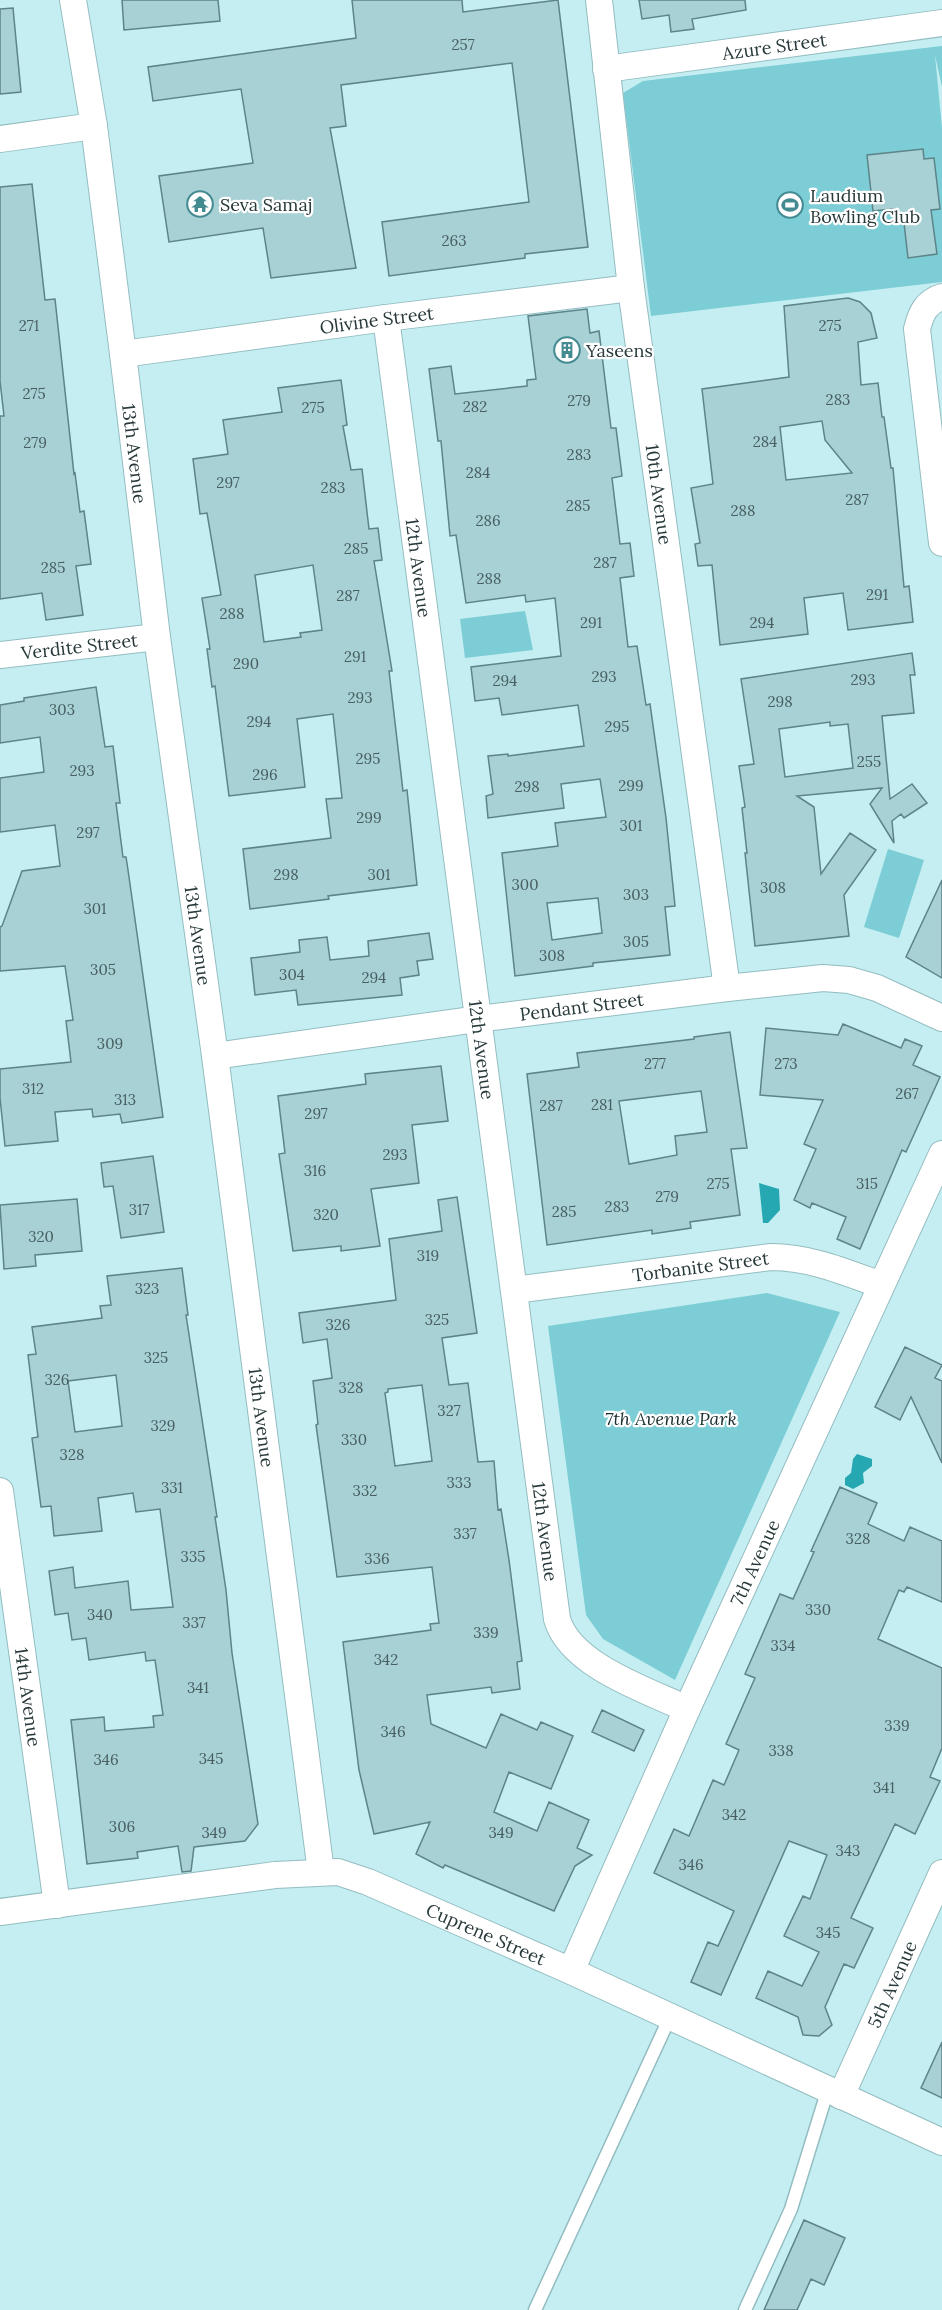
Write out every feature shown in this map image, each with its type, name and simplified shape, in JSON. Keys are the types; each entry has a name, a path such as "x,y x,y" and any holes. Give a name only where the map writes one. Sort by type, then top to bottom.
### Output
{"street":[{"name":"13th Avenue","path":"73,0 93,126 157,637 215,1056 321,1872"},
{"name":"10th Avenue","path":"599,0 632,288 727,987"},
{"name":"Azure Street","path":"606,69 942,23"},
{"path":"0,139 93,126"},
{"name":"Olivine Street","path":"123,354 386,318 632,288"},
{"path":"942,297 933,300 922,311 917,335 942,543"},
{"name":"12th Avenue","path":"386,318 559,1626 575,1650 593,1663 687,1709"},
{"name":"Verdite Street","path":"0,655 157,637"},
{"name":"Pendant Street","path":"215,1056 727,987 823,978 849,980 877,988 942,1017"},
{"name":"7th Avenue","path":"571,1971 687,1709 942,1154"},
{"name":"Torbanite Street","path":"514,1290 771,1257 794,1257 813,1261 881,1285"},
{"name":"14th Avenue","path":"0,1491 12,1659 57,1905"},
{"name":"Cuprene Street","path":"0,1912 274,1875 338,1872 354,1876 571,1971 942,2142"},
{"name":"5th Avenue","path":"834,2092 942,1873"}],"lane":[{"path":"535,2310 670,2017"},
{"path":"745,2310 791,2209 834,2092"}],"green space":[{"name":"Laudium Bowling Club","path":"942,46 942,87 935,55 942,128 942,282 651,316 623,93 643,81"},
{"path":"525,611 533,650 465,658 460,619"},
{"path":"888,849 924,860 899,938 864,927"},
{"name":"7th Avenue Park","path":"767,1293 840,1312 675,1680 603,1639 586,1615 548,1326"}],"shaded area":[{"path":"759,1183 779,1189 780,1210 768,1223 763,1223"},
{"path":"857,1454 872,1459 872,1466 863,1473 864,1483 853,1489 845,1485 845,1478 851,1473 853,1459"}],"building":[{"path":"122,0 218,0 220,21 124,30"},
{"path":"352,0 462,0 463,12 558,0 588,247 525,254 525,258 389,276 382,222 529,202 512,63 341,85 346,126 330,128 356,268 271,278 263,228 169,242 159,176 253,163 241,89 153,101 148,67 356,38"},
{"path":"639,0 745,0 746,10 692,19 694,29 671,32 669,15 642,19"},
{"path":"13,8 21,92 0,94 0,9"},
{"path":"923,149 924,159 934,158 940,209 931,210 937,254 908,258 903,214 893,215 892,209 873,211 867,155"},
{"path":"32,184 45,300 55,299 74,474 80,512 84,511 91,564 76,566 83,615 46,620 42,593 0,599 0,416 4,416 0,381 0,187"},
{"path":"848,298 860,302 871,313 877,338 858,342 861,385 878,383 891,468 893,468 904,587 909,586 913,622 848,630 843,593 804,598 808,634 720,645 712,565 698,566 695,544 700,543 691,488 713,484 702,389 789,377 784,306","holes":["822,421 825,440 852,473 786,480 780,427"]},
{"path":"587,309 590,333 599,331 611,428 616,428 622,476 612,478 620,544 630,543 634,576 620,578 628,647 637,646 646,705 650,704 666,818 675,906 665,907 670,955 593,963 593,966 515,976 502,853 558,846 555,823 606,817 600,779 561,784 564,808 488,818 486,796 493,794 488,756 508,754 508,756 584,746 578,705 502,715 499,698 475,701 471,667 561,656 555,598 526,602 525,595 466,603 456,535 450,536 441,441 438,441 429,369 451,366 455,394 527,386 527,380 536,379 528,316","holes":["598,898 602,933 552,940 547,903"]},
{"path":"341,380 347,425 343,426 351,470 362,469 369,529 378,528 382,560 374,561 392,671 389,671 403,791 407,790 417,885 250,909 243,849 331,838 326,799 342,798 333,714 297,719 305,787 229,796 215,686 212,687 207,649 210,649 202,598 221,595 207,513 200,514 193,459 228,454 223,420 282,412 278,388","holes":["313,565 322,630 300,633 301,637 264,642 255,575"]},
{"path":"912,653 915,675 910,675 914,713 882,716 890,799 912,784 927,803 904,818 901,814 892,821 894,843 870,804 882,788 797,796 814,807 821,874 850,833 876,850 844,895 849,936 755,946 745,853 747,853 742,808 745,807 739,766 754,764 741,679","holes":["830,722 830,726 848,724 853,768 785,777 779,729"]},
{"path":"96,687 105,747 113,746 120,803 116,803 123,857 126,857 128,870 163,1117 122,1123 120,1114 93,1117 92,1109 55,1112 58,1141 5,1146 0,1098 0,1069 71,1062 66,1021 73,1020 65,966 0,971 0,927 22,871 60,866 55,825 0,832 0,778 44,772 40,737 0,743 0,705 24,701 24,698"},
{"path":"942,880 942,978 906,957"},
{"path":"429,933 433,959 417,961 419,975 400,978 402,995 298,1005 296,990 255,995 251,958 300,952 299,940 327,937 330,960 369,956 368,941"},
{"path":"843,1024 901,1048 905,1039 922,1046 913,1065 940,1077 906,1152 902,1150 860,1249 837,1239 846,1217 812,1203 810,1208 794,1200 816,1149 804,1144 823,1100 760,1095 766,1028 838,1035"},
{"path":"730,1032 747,1148 731,1149 740,1215 690,1222 691,1228 652,1234 652,1230 547,1245 527,1074 579,1067 577,1053 694,1039 694,1037","holes":["701,1091 707,1132 675,1136 677,1155 629,1164 619,1101"]},
{"path":"441,1066 448,1121 412,1125 419,1183 371,1189 380,1246 341,1251 341,1246 293,1251 279,1154 285,1153 278,1096 366,1084 365,1074"},
{"path":"153,1156 164,1232 121,1238 113,1186 104,1187 101,1163"},
{"path":"457,1197 477,1333 442,1338 449,1385 468,1383 478,1462 494,1461 498,1510 501,1509 522,1661 517,1662 520,1689 492,1693 491,1687 427,1695 431,1724 486,1748 501,1714 537,1730 541,1722 573,1736 551,1789 509,1772 494,1812 537,1831 549,1802 589,1820 577,1848 592,1855 575,1866 554,1911 445,1865 443,1868 416,1854 430,1822 374,1834 359,1770 343,1642 431,1630 430,1624 439,1623 432,1567 337,1577 316,1425 318,1424 313,1381 332,1378 327,1339 303,1343 299,1313 396,1300 389,1239 442,1231 438,1200","holes":["422,1385 432,1461 395,1466 385,1393 388,1389"]},
{"path":"77,1199 82,1251 35,1255 36,1266 4,1269 0,1205"},
{"path":"182,1268 188,1315 186,1315 217,1517 215,1517 226,1590 232,1653 258,1824 245,1841 194,1847 191,1871 182,1872 178,1846 137,1852 138,1858 87,1864 71,1720 104,1717 105,1731 154,1727 153,1716 163,1715 155,1660 146,1661 145,1652 89,1660 86,1638 72,1640 68,1613 55,1615 49,1571 73,1567 75,1588 128,1581 131,1610 173,1607 160,1509 136,1512 133,1493 98,1498 102,1531 54,1536 51,1506 41,1507 32,1438 38,1437 28,1355 36,1354 32,1327 102,1318 100,1306 111,1305 107,1276","holes":["116,1375 122,1426 75,1432 68,1381"]},
{"path":"905,1347 942,1365 935,1378 942,1381 942,1463 911,1397 900,1420 875,1407"},
{"path":"840,1487 877,1503 868,1524 904,1541 910,1527 942,1541 942,1602 907,1587 904,1592 899,1590 878,1639 942,1668 942,1748 930,1777 940,1781 915,1834 895,1824 851,1918 873,1928 854,1968 844,1964 825,2007 832,2025 819,2036 803,2035 798,2017 756,1998 768,1971 802,1986 819,1952 784,1936 803,1896 810,1899 827,1855 789,1841 721,1995 691,1982 708,1942 718,1946 734,1911 654,1873 674,1829 689,1836 713,1780 724,1785 739,1750 726,1744 755,1678 745,1674 780,1594 793,1599 814,1552 811,1551"},
{"path":"602,1710 644,1730 634,1751 592,1732"},
{"path":"942,2042 942,2098 921,2088"},
{"path":"804,2220 845,2238 824,2285 811,2279 797,2310 764,2310"}],"place":[{"name":"Seva Samaj","path":"200,204"},
{"name":"Laudium Bowling Club","path":"790,205"},
{"name":"Yaseens","path":"567,350"}]}
